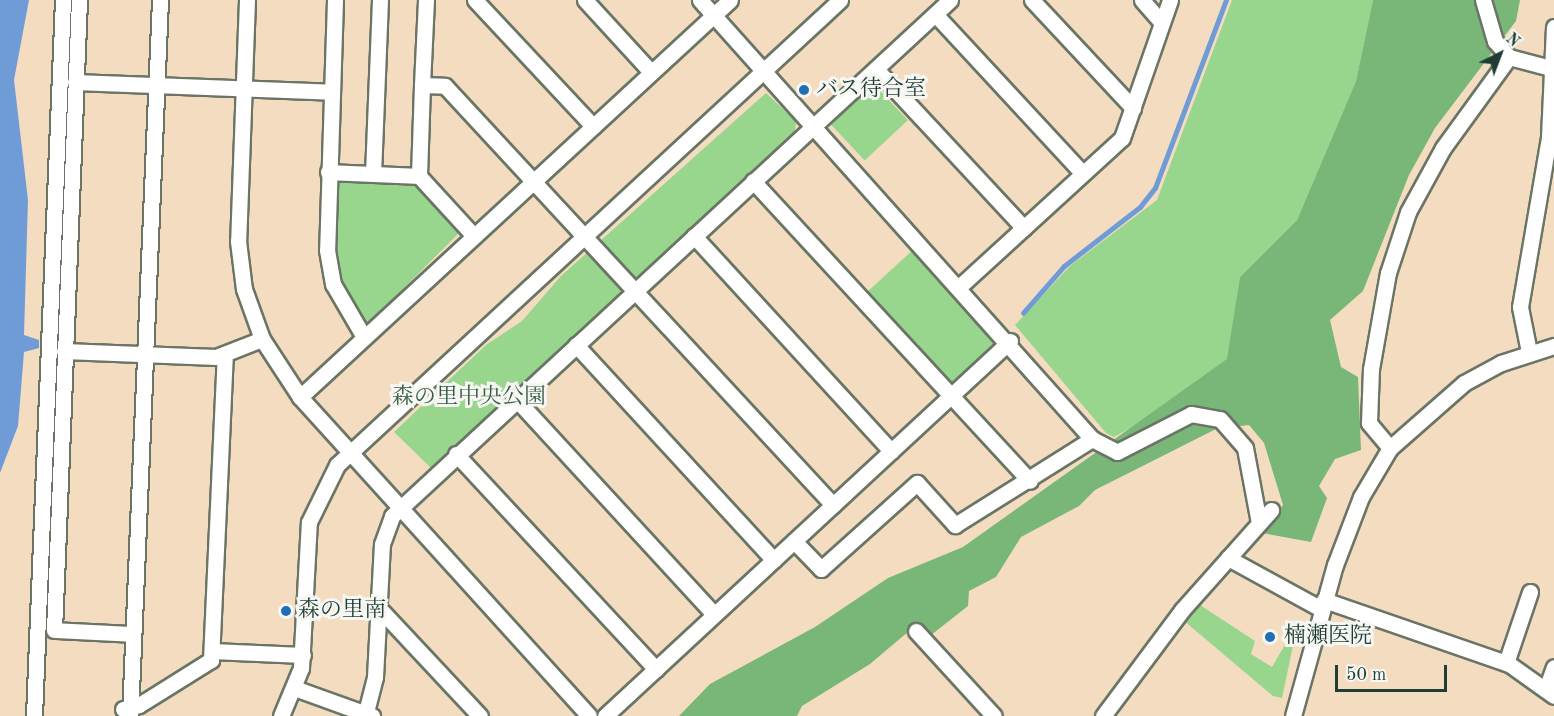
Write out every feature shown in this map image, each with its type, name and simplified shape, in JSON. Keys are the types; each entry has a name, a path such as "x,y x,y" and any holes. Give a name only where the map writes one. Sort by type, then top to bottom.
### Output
{"street":[{"path":"34,716 63,0"},
{"path":"78,0 54,630 134,634"},
{"path":"127,711 134,634 160,0"},
{"path":"247,0 240,267 262,339 300,397 589,716"},
{"path":"335,0 328,172 329,267 340,301 364,338"},
{"path":"373,174 380,0"},
{"path":"426,0 419,176 473,236"},
{"path":"475,0 592,126"},
{"path":"585,0 651,72"},
{"path":"700,0 812,128 1010,341 1092,439 1117,452 1191,414 1220,419 1245,448 1259,523"},
{"path":"300,397 730,0"},
{"path":"281,716 297,689 303,655 309,522 325,484 349,450 840,0"},
{"path":"297,689 368,714 375,677 384,534 400,507 950,0"},
{"path":"1032,0 1133,108"},
{"path":"1142,0 1162,23"},
{"path":"960,286 1122,138 1170,0"},
{"path":"1483,0 1495,41 1509,57 1551,68"},
{"path":"935,14 1082,173"},
{"path":"1529,352 1520,308 1545,170 1554,27"},
{"path":"1390,448 1363,421 1376,323 1408,212 1443,148 1509,57"},
{"path":"876,69 1024,228"},
{"path":"75,82 331,92"},
{"path":"422,85 445,86 833,505"},
{"path":"328,172 419,176"},
{"path":"753,181 1030,481"},
{"path":"694,236 891,451"},
{"path":"64,351 225,355 262,339"},
{"path":"605,716 1010,341"},
{"path":"576,345 774,560"},
{"path":"1293,716 1322,604 1361,497 1390,448 1452,391 1529,352 1554,346"},
{"path":"127,711 202,669 212,651 225,355"},
{"path":"516,399 714,614"},
{"path":"794,541 821,569 917,483 955,525 1030,481 1092,439"},
{"path":"456,454 656,669"},
{"path":"1103,716 1228,558 1271,510"},
{"path":"1228,558 1322,604 1506,663 1550,692 1554,667"},
{"path":"1506,663 1530,592"},
{"path":"378,607 480,716"},
{"path":"916,631 994,716"},
{"path":"212,651 303,655"}],"green space":[{"path":"1232,0 1373,0 1356,81 1297,220 1240,277 1228,359 1162,410 1114,437 1106,433 1015,325 1070,266 1157,200"},
{"path":"1373,0 1520,0 1516,21 1435,128 1409,175 1363,291 1330,320 1341,367 1358,377 1361,450 1335,459 1319,486 1327,498 1311,542 1262,533 1283,505 1264,443 1249,425 1216,429 1095,490 1079,506 1021,537 996,577 969,591 968,606 926,639 915,626 870,664 802,706 797,716 679,716 710,684 815,627 888,578 963,547 1227,359 1240,277 1297,220 1356,81"},
{"path":"873,83 908,120 865,161 830,123"},
{"name":"森の里中央公園","path":"766,93 796,121 795,131 431,468 394,432 486,345 522,321 561,276"},
{"path":"336,177 413,180 460,232 369,323 361,324 348,301 334,255"},
{"path":"915,248 997,339 997,345 954,384 948,384 865,294"},
{"path":"1197,603 1255,641 1251,654 1272,667 1286,643 1293,646 1282,698 1273,696 1183,620"}],"water":[{"path":"0,0 29,0 14,80 28,200 24,335 39,340 39,348 24,352 18,426 0,473"}],"waterway":[{"path":"1023,313 1064,266 1140,207 1155,188 1226,0"}],"place":[{"name":"バス待合室","path":"804,90"},
{"name":"森の里南","path":"286,611"},
{"name":"楠瀬医院","path":"1270,637"}]}
